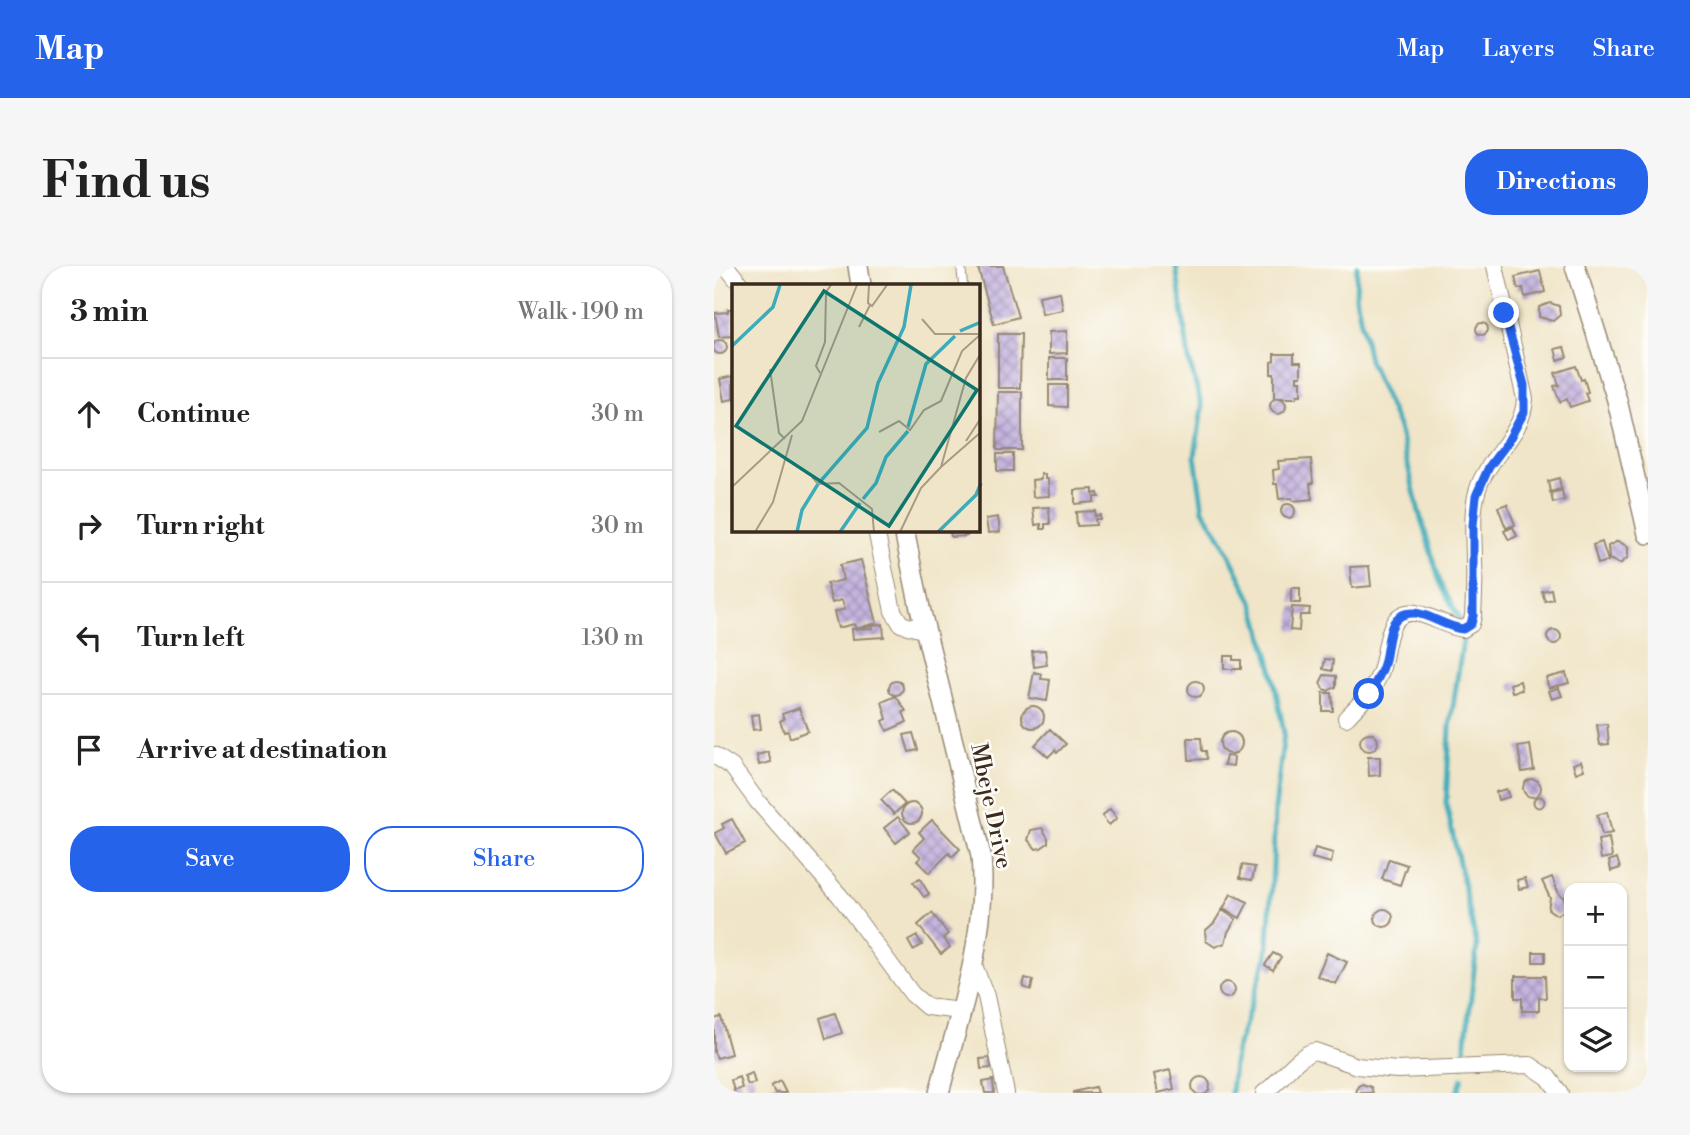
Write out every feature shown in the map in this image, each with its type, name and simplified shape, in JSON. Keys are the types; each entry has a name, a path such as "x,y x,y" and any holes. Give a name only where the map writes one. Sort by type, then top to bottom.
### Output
{"street":[{"path":"726,266 740,284"},
{"path":"859,266 861,284"},
{"path":"1346,718 1362,703 1379,676 1384,666 1391,628 1400,617 1407,613 1418,613 1463,629 1471,624 1476,496 1489,467 1519,424 1525,399 1494,266"},
{"path":"1575,266 1617,400 1648,534"},
{"path":"876,532 893,611 901,624 926,631"},
{"name":"Mbeje Drive","path":"904,532 981,856 983,884 973,963 939,1093"},
{"path":"714,755 732,766 757,801 840,896 912,994 927,1007 961,1011"},
{"path":"973,963 986,996 1006,1093"},
{"path":"1264,1093 1277,1084 1301,1057 1315,1051 1357,1066 1396,1070 1530,1065 1548,1077 1560,1093"}],"lane":[{"path":"961,266 963,284"}],"building":[{"path":"1003,266 1018,317 994,324 978,268"},
{"path":"1540,271 1545,292 1525,297 1523,288 1518,289 1515,277"},
{"path":"1060,292 1063,310 1042,314 1039,296"},
{"path":"1550,303 1559,306 1560,315 1553,321 1539,317 1539,307"},
{"path":"728,309 732,309 732,336 719,337 715,313 728,312"},
{"path":"1477,324 1487,324 1487,334 1477,334"},
{"path":"1067,331 1067,353 1049,354 1049,332"},
{"path":"998,334 1021,334 1020,388 998,388"},
{"path":"717,340 723,340 727,347 723,354 717,354 713,350 713,344"},
{"path":"1564,347 1567,357 1558,360 1555,349"},
{"path":"1274,354 1294,354 1294,362 1301,362 1301,376 1297,376 1297,381 1301,381 1301,395 1297,395 1297,398 1274,398 1271,362 1274,361"},
{"path":"1049,358 1067,358 1067,380 1049,380"},
{"path":"1576,366 1581,380 1584,379 1588,401 1570,407 1567,399 1560,402 1554,386 1559,385 1555,373"},
{"path":"732,376 732,399 724,401 720,379"},
{"path":"1049,385 1067,385 1067,407 1049,406"},
{"path":"998,392 1022,392 1022,450 997,450"},
{"path":"1278,398 1286,406 1278,414 1270,406"},
{"path":"997,454 1013,454 1013,471 997,471"},
{"path":"1311,459 1312,499 1279,499 1273,470 1279,469 1278,461"},
{"path":"1041,474 1045,474 1045,479 1048,479 1049,496 1033,497 1032,480 1041,479"},
{"path":"1559,478 1561,489 1550,492 1548,481"},
{"path":"1093,489 1093,494 1098,493 1099,497 1094,497 1094,502 1075,504 1075,490"},
{"path":"1562,490 1564,500 1553,503 1551,493"},
{"path":"1288,504 1293,506 1293,516 1288,518 1283,516 1281,511 1283,506"},
{"path":"1507,504 1515,525 1506,528 1498,507"},
{"path":"1049,507 1050,524 1045,524 1045,529 1041,529 1041,524 1035,525 1033,508"},
{"path":"1095,511 1095,516 1100,515 1100,519 1095,519 1096,525 1077,526 1076,512"},
{"path":"998,517 1000,532 988,533 986,519"},
{"path":"1513,527 1517,536 1509,540 1504,531"},
{"path":"950,532 967,532 967,536 951,537"},
{"path":"1618,541 1628,547 1628,557 1620,564 1609,559 1608,546"},
{"path":"1602,542 1608,561 1598,564 1593,545"},
{"path":"861,560 877,623 856,629 854,624 838,628 834,612 845,609 842,600 832,603 827,584 843,580 840,565"},
{"path":"1369,566 1371,586 1352,588 1350,567"},
{"path":"1291,588 1300,588 1300,603 1291,603"},
{"path":"1551,589 1553,599 1545,601 1542,591"},
{"path":"1292,607 1310,608 1309,615 1300,615 1299,631 1290,630"},
{"path":"883,624 884,637 853,639 852,629 873,628 872,625"},
{"path":"1554,630 1559,632 1559,642 1554,644 1549,642 1547,637 1549,632"},
{"path":"1045,650 1047,665 1034,667 1032,651"},
{"path":"1224,656 1241,660 1241,669 1224,669"},
{"path":"1325,659 1333,660 1332,671 1323,669"},
{"path":"1034,672 1042,674 1041,679 1050,680 1047,701 1029,698"},
{"path":"1566,673 1569,683 1549,688 1546,678"},
{"path":"1324,675 1336,676 1336,687 1328,691 1324,689 1320,683"},
{"path":"893,681 899,681 903,688 899,695 893,695 889,691 889,685"},
{"path":"1196,681 1202,683 1202,695 1196,697 1190,695 1188,689 1190,683"},
{"path":"1520,681 1522,690 1512,692 1510,684"},
{"path":"1559,688 1562,696 1552,699 1549,691"},
{"path":"1323,693 1332,693 1333,711 1323,711"},
{"path":"896,696 906,711 903,712 907,722 887,731 883,721 887,719 882,702"},
{"path":"1033,706 1041,709 1044,717 1041,725 1033,728 1025,725 1022,717 1025,709"},
{"path":"799,708 808,731 790,738 788,731 784,732 780,721 784,719 782,714"},
{"path":"759,714 761,729 753,730 751,715"},
{"path":"1607,724 1609,744 1600,745 1597,725"},
{"path":"1050,729 1066,744 1048,757 1035,745"},
{"path":"1231,732 1239,735 1242,743 1239,751 1231,754 1223,751 1220,743 1223,735"},
{"path":"913,733 918,750 909,752 904,735"},
{"path":"1365,733 1373,733 1378,742 1376,749 1365,751 1360,746 1360,738"},
{"path":"1188,738 1201,738 1202,751 1206,751 1207,759 1189,760"},
{"path":"1530,745 1534,770 1522,772 1518,747"},
{"path":"768,752 771,762 759,765 757,755"},
{"path":"1226,756 1234,757 1233,766 1224,765"},
{"path":"1368,757 1380,757 1380,775 1369,776"},
{"path":"1581,761 1584,770 1576,773 1573,764"},
{"path":"1532,779 1538,782 1541,788 1538,794 1532,797 1526,794 1523,788 1526,782"},
{"path":"1506,789 1509,797 1498,800 1496,792"},
{"path":"892,790 905,804 894,814 881,800"},
{"path":"1539,796 1545,802 1539,808 1533,802"},
{"path":"912,803 919,806 922,813 919,820 912,823 905,820 902,813 905,806"},
{"path":"1110,809 1117,818 1109,825 1102,816"},
{"path":"1607,812 1612,833 1602,835 1597,815"},
{"path":"898,817 910,832 896,843 884,828"},
{"path":"732,819 745,843 726,853 715,833 724,828 722,824"},
{"path":"932,820 960,849 952,857 949,853 929,873 917,861 921,857 913,849 924,838 919,832"},
{"path":"1042,828 1048,843 1036,849 1028,840 1031,830"},
{"path":"1609,838 1612,857 1601,859 1598,840"},
{"path":"1315,848 1333,853 1331,863 1312,858"},
{"path":"1617,858 1620,868 1611,871 1609,861"},
{"path":"1389,859 1407,865 1400,885 1382,879"},
{"path":"1242,865 1255,867 1252,880 1240,878"},
{"path":"1552,877 1559,894 1564,898 1564,911 1557,915 1548,909 1550,898 1542,881"},
{"path":"1525,878 1528,887 1519,889 1517,880"},
{"path":"920,879 929,894 924,897 913,882"},
{"path":"1231,894 1248,902 1240,918 1223,909"},
{"path":"1384,909 1390,912 1393,918 1390,924 1384,927 1378,924 1375,918 1378,912"},
{"path":"1222,910 1236,919 1225,943 1215,947 1206,941 1205,931"},
{"path":"932,913 948,934 943,938 950,947 941,954 918,925"},
{"path":"917,936 922,945 913,950 908,941"},
{"path":"1533,952 1545,952 1545,962 1533,962"},
{"path":"1273,953 1281,957 1273,970 1265,965"},
{"path":"1327,953 1347,962 1336,984 1317,976"},
{"path":"1515,976 1545,976 1546,998 1539,998 1539,1011 1522,1011 1522,998 1515,998"},
{"path":"1025,978 1033,980 1031,990 1023,987"},
{"path":"1224,982 1230,982 1235,990 1233,996 1224,998 1219,993 1219,987"},
{"path":"835,1013 842,1033 826,1039 820,1018"},
{"path":"721,1017 731,1054 717,1058 714,1052 714,1019"},
{"path":"990,1058 991,1068 981,1069 980,1059"},
{"path":"1170,1070 1174,1089 1158,1093 1154,1074"},
{"path":"752,1073 755,1083 748,1085 744,1076"},
{"path":"739,1077 742,1088 734,1091 731,1080"},
{"path":"1201,1077 1207,1080 1210,1086 1207,1092 1201,1095 1195,1092 1192,1086 1195,1080"},
{"path":"993,1080 994,1093 985,1093 983,1082"},
{"path":"780,1081 786,1093 775,1093 771,1086"},
{"path":"1362,1084 1371,1087 1373,1093 1356,1093 1358,1086"},
{"path":"1095,1087 1097,1093 1073,1093 1073,1092"}],"waterway":[{"path":"1176,266 1189,360 1202,407 1195,456 1203,510 1221,538 1254,605 1271,665 1284,733 1275,809 1267,955 1235,1054 1231,1093"},
{"path":"1357,266 1356,297 1369,360 1399,428 1419,512 1440,582 1459,619"},
{"path":"1463,1065 1477,946 1446,803 1450,727 1464,633"},
{"path":"1457,1093 1462,1078"}],"route":[{"path":"1369,694 1384,666 1391,628 1400,617 1407,613 1418,613 1463,629 1471,624 1476,496 1481,480 1507,443 1524,412 1524,385 1504,313"}]}
